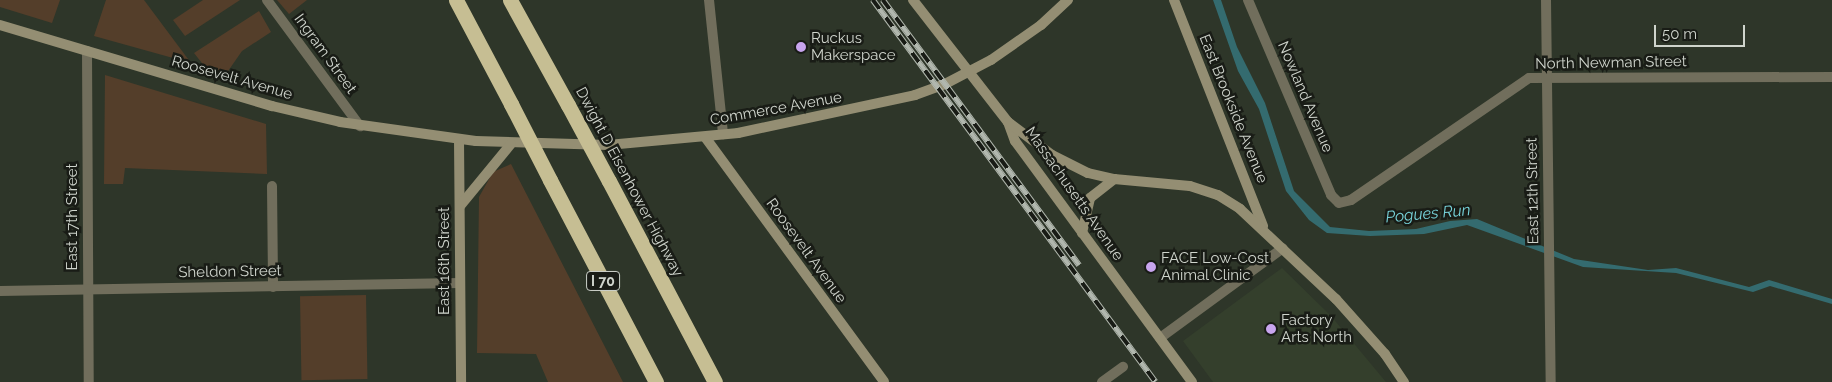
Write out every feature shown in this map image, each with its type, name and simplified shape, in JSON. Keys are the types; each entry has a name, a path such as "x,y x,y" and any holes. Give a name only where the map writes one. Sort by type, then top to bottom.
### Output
{"highway":[{"name":"I 70","path":"456,0 656,382"},
{"name":"Dwight D Eisenhower Highway","path":"510,0 609,181 715,382"}],"street":[{"name":"Ingram Street","path":"267,0 360,126"},
{"path":"708,0 723,134"},
{"name":"Massachusetts Avenue","path":"913,0 1008,122 1015,141 1192,382"},
{"name":"Commerce Avenue","path":"459,140 512,144 608,146 705,137 890,101 945,84 970,72 1022,39 1068,0"},
{"name":"East Brookside Avenue","path":"1174,0 1264,230"},
{"name":"Nowland Avenue","path":"1248,0 1331,195 1339,203"},
{"name":"East 12th Street","path":"1546,0 1548,262 1552,382"},
{"name":"Roosevelt Avenue","path":"0,25 272,106 360,126 459,140"},
{"name":"East 17th Street","path":"87,51 89,382"},
{"name":"North Newman Street","path":"1339,203 1348,202 1529,78 1832,77"},
{"name":"East Brookside Avenue","path":"1008,122 1068,165 1114,179 1164,181 1204,189 1240,209 1283,248 1368,334 1404,382"},
{"name":"Roosevelt Avenue","path":"705,137 884,382"},
{"name":"East 16th Street","path":"459,140 461,382"},
{"path":"460,206 512,144"},
{"path":"1082,233 1090,198 1114,179"},
{"path":"272,186 273,287"},
{"path":"1160,338 1283,248"},
{"name":"Sheldon Street","path":"0,291 460,283"},
{"path":"1102,382 1123,367"}],"shaded area":[{"path":"0,0 60,0 52,23 0,7"},
{"path":"106,0 144,0 191,63 94,36"},
{"path":"203,0 240,0 185,36 173,20"},
{"path":"277,0 307,0 289,14"},
{"path":"259,11 271,32 242,51 226,74 205,67 194,53"},
{"path":"105,75 266,124 267,174 125,168 123,184 104,184"},
{"path":"511,164 623,382 548,382 536,354 477,353 479,197 493,172"},
{"name":"Factory Arts North","path":"1282,268 1331,316 1386,382 1213,382 1183,341"},
{"path":"366,295 367,379 301,380 300,296"}],"water":[{"path":"1213,0 1221,0 1237,47 1265,103 1294,191 1330,227 1369,231 1416,229 1450,221 1477,219 1574,259 1648,270 1676,268 1749,287 1769,280 1832,299 1832,304 1770,286 1753,292 1676,273 1583,267 1467,225 1424,234 1370,236 1327,233 1309,220 1286,191 1259,109 1238,71"}],"railway":[{"path":"873,0 1156,382"},
{"path":"883,0 1079,265"}],"place":[{"name":"Ruckus Makerspace","path":"801,47"},
{"name":"FACE Low-Cost Animal Clinic","path":"1151,267"},
{"name":"Factory Arts North","path":"1271,329"}],"water label":[{"name":"Pogues Run","path":"1428,214"}]}
